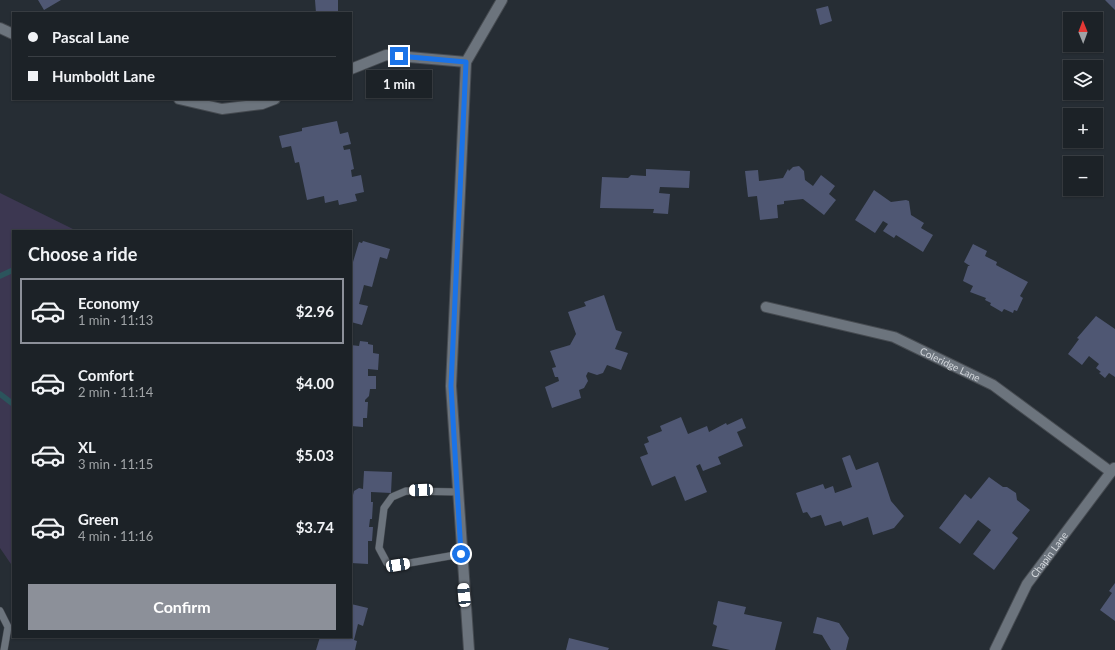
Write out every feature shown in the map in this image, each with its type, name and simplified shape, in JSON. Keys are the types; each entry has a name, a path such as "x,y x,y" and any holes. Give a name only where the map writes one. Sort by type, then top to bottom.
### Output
{"street":[{"path":"469,650 461,554 459,492 451,386 466,62 502,0"},
{"path":"0,28 12,34"},
{"path":"352,69 386,55 466,62"},
{"path":"183,100 222,109 262,104 272,100"},
{"name":"Coleridge Lane","path":"766,307 894,337 993,385 1113,470"},
{"name":"Chapin Lane","path":"995,650 1027,584 1113,470"}],"lane":[{"path":"459,492 406,491 392,497 384,508 379,548 387,562 398,565 461,554"},
{"path":"0,611 8,627 4,650"}],"shaded area":[{"path":"0,193 75,230 12,230 12,566 0,548"}],"building":[{"path":"38,0 61,0 44,10"},
{"path":"315,0 338,0 338,12 316,12"},
{"path":"1105,0 1115,0 1115,10"},
{"path":"828,6 832,21 820,25 816,9"},
{"path":"337,121 340,134 348,132 351,144 343,146 344,150 350,149 354,169 351,170 352,177 361,175 364,192 355,194 357,201 339,205 338,200 325,203 324,196 307,200 299,162 295,163 291,146 282,148 279,136 302,131 302,128"},
{"path":"799,166 804,171 805,180 813,186 821,175 835,186 829,194 836,200 824,215 803,199 784,201 784,204 777,205 778,218 760,220 757,196 748,197 745,171 758,170 759,181 783,178 788,169 789,171 793,167"},
{"path":"646,169 690,171 689,188 660,187 659,193 670,194 668,214 653,213 654,209 600,208 602,177 628,178 631,175 646,176"},
{"path":"874,190 891,202 909,201 911,215 924,223 921,228 933,235 923,252 896,235 894,238 883,231 888,224 883,221 875,233 855,220"},
{"path":"363,241 390,249 387,259 380,257 372,287 364,285 359,304 368,306 362,325 352,322 352,262 359,242 362,243"},
{"path":"973,244 987,251 985,256 997,262 996,265 1028,282 1020,296 1023,298 1017,311 1014,310 1013,313 1004,309 1002,312 990,305 991,303 985,300 986,298 970,292 973,286 963,281 968,266 970,266 964,262"},
{"path":"604,295 616,330 622,332 615,349 628,353 621,370 607,365 603,373 597,375 588,372 586,376 588,381 584,388 579,390 581,398 552,408 545,387 559,381 558,377 555,377 552,368 556,367 550,351 570,345 576,334 568,312 586,306 584,302"},
{"path":"1096,316 1115,329 1115,377 1109,373 1105,378 1096,368 1099,364 1089,356 1082,365 1068,354 1079,339 1077,338"},
{"path":"360,341 368,342 368,344 373,345 373,353 379,354 378,370 368,369 368,376 376,376 376,389 370,389 369,396 365,400 365,402 368,402 367,418 363,418 363,427 352,426 352,345 359,346"},
{"path":"681,417 688,434 707,426 709,432 726,423 727,425 742,418 746,428 737,432 743,446 718,457 721,464 703,471 700,464 696,466 707,492 685,501 675,476 652,486 640,457 648,454 644,444 649,442 647,437 662,431 660,426"},
{"path":"850,455 856,470 878,462 891,501 904,516 894,528 873,535 868,517 843,526 841,521 825,526 821,515 811,518 807,512 803,513 796,493 823,484 825,489 833,486 835,493 852,487 842,458"},
{"path":"364,471 392,472 391,493 371,492 371,502 373,502 372,519 370,519 369,527 373,527 372,541 368,541 368,564 352,563 352,495 354,491 359,488 363,489"},
{"path":"989,477 1003,487 1007,487 1016,493 1017,500 1030,510 1012,533 1018,538 994,570 973,554 991,530 978,520 960,544 939,528 965,494 971,499"},
{"path":"1115,583 1115,621 1100,610 1112,593 1109,591"},
{"path":"718,601 746,607 744,614 782,622 775,650 730,650 712,646 717,626 713,624"},
{"path":"352,604 368,608 363,626 358,624 354,640 357,641 355,650 316,650 320,638 352,638"},
{"path":"817,617 839,623 849,638 846,650 831,650 822,635 813,633"},
{"path":"569,638 609,648 608,650 566,650"}],"waterway":[{"path":"0,276 12,270"},
{"path":"0,394 12,403"}],"route":[{"path":"399,56 466,62 451,386 459,492 461,554"}]}
